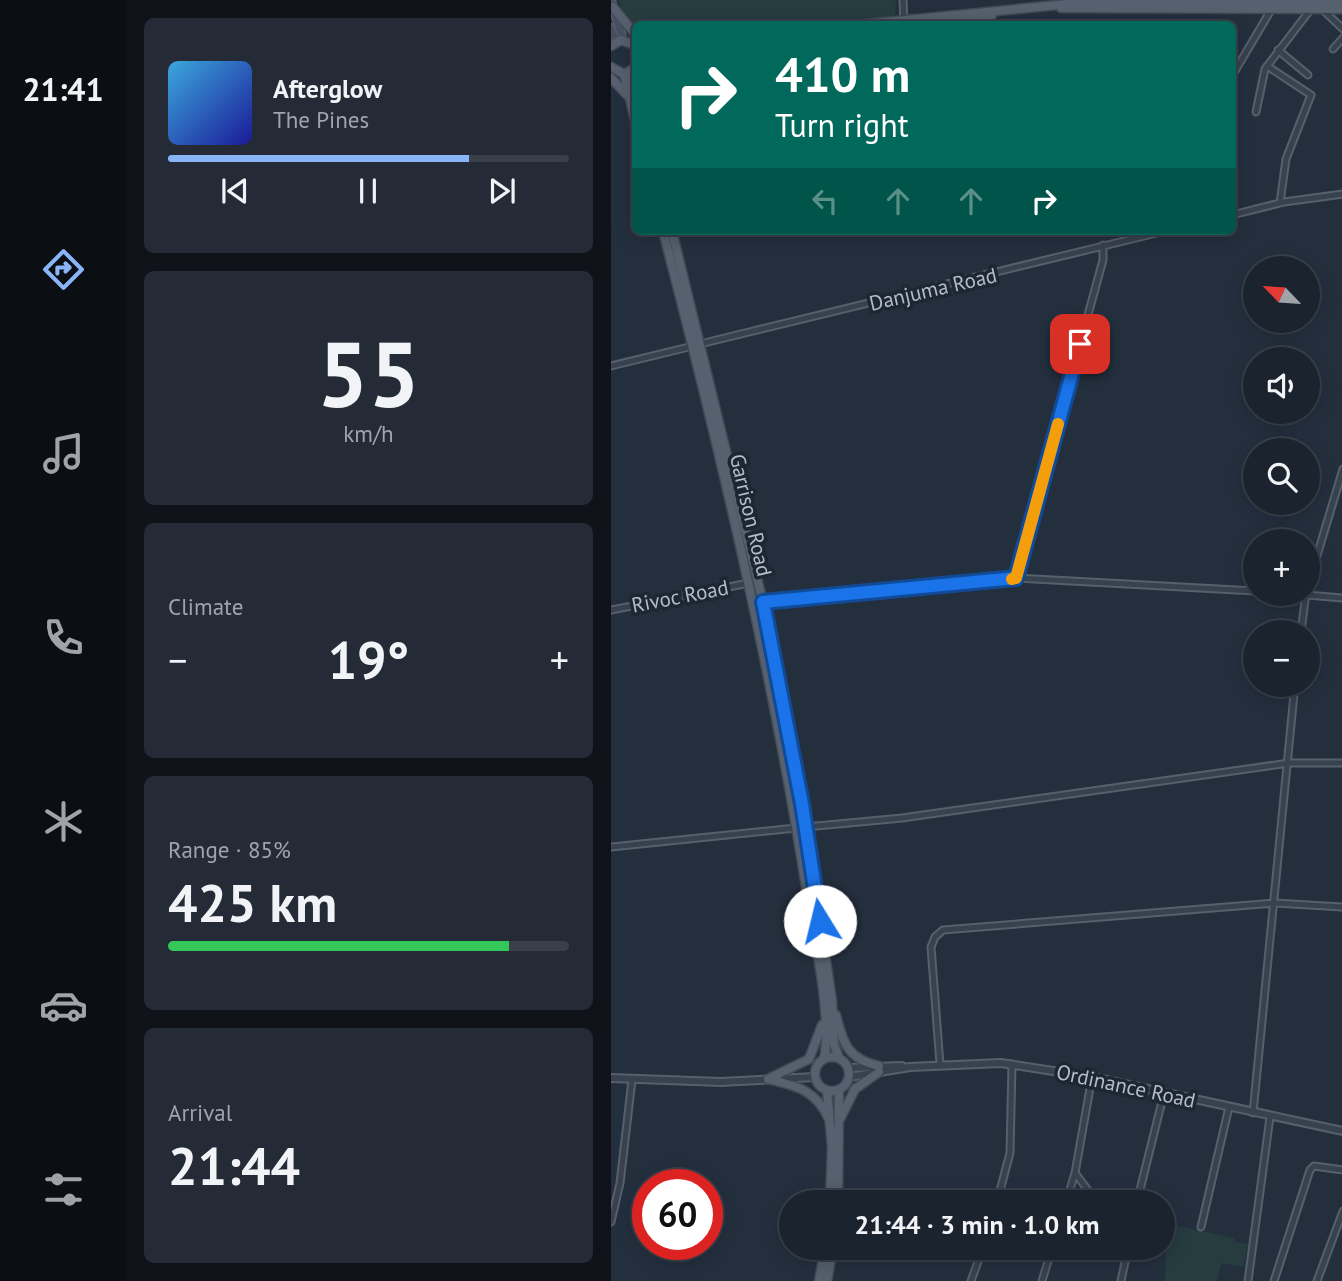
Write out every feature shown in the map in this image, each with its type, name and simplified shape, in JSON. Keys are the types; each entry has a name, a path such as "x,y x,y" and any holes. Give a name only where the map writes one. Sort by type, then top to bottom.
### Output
{"main road":[{"path":"921,21 1050,2 1342,2"},
{"path":"612,4 632,30"},
{"path":"612,4 616,43"},
{"path":"928,21 1066,8 1310,10 1323,4 1342,9"},
{"path":"611,28 616,43"},
{"path":"611,67 630,71"},
{"path":"611,78 632,93"},
{"name":"Garrison Road","path":"664,235 697,345 763,602 831,1000 834,1044 839,1058"},
{"name":"Garrison Road","path":"673,235 770,673 801,828 824,1012 824,1059"},
{"path":"831,1000 846,1049 859,1060 879,1069 855,1089 835,1122"},
{"path":"768,1079 809,1059 820,1037 824,1012"},
{"path":"831,1190 839,1090 848,1073 839,1058 824,1059 818,1064 815,1077 818,1085 827,1091 839,1090"},
{"path":"768,1079 806,1089 835,1122"},
{"path":"827,1091 835,1122 838,1190"},
{"path":"819,1281 823,1260"},
{"path":"827,1281 831,1260"}],"street":[{"path":"903,0 907,21"},
{"path":"1323,4 1342,29"},
{"path":"1236,69 1271,10"},
{"path":"1256,112 1262,77 1267,66 1310,10"},
{"path":"1333,49 1342,38"},
{"path":"1278,50 1308,75"},
{"path":"1267,66 1311,95 1286,159 1280,203"},
{"path":"1236,214 1280,203 1342,194"},
{"name":"Danjuma Road","path":"611,366 1147,235"},
{"path":"1016,578 1103,260 1103,245"},
{"path":"1320,546 1342,469"},
{"path":"763,602 1016,578 1243,591"},
{"name":"Rivoc Road","path":"611,610 750,583"},
{"path":"1320,594 1342,598"},
{"path":"1253,1113 1294,697"},
{"path":"611,847 902,818 1289,763 1342,763"},
{"path":"940,1064 931,947 935,937 943,930 1275,903 1342,907"},
{"name":"Ordinance Road","path":"848,1073 940,1064 1012,1065 1092,1077 1342,1131"},
{"path":"1000,1190 1010,1153 1012,1065"},
{"path":"611,1078 721,1082 815,1077"},
{"path":"1070,1190 1092,1077"},
{"path":"611,1222 620,1183 632,1080"},
{"path":"1140,1190 1163,1093"},
{"path":"1201,1227 1229,1107"},
{"path":"1248,1281 1270,1117"},
{"path":"1274,1281 1310,1170 1321,1167 1342,1170"},
{"path":"1075,1173 1088,1190"},
{"path":"1317,1281 1342,1211"},
{"path":"971,1281 979,1260"},
{"path":"1042,1281 1048,1260"},
{"path":"1121,1281 1125,1260"}],"green space":[{"path":"619,0 896,0 895,16 845,21 632,21 632,26 623,15"},
{"path":"1175,1226 1234,1238 1235,1242 1248,1244 1243,1267 1221,1263 1217,1281 1165,1281 1166,1260 1175,1260"}],"slow traffic":[{"path":"1012,579 1016,578 1058,424"}],"route":[{"path":"820,921 802,804 763,602 910,591 1016,578 1080,344"}]}
